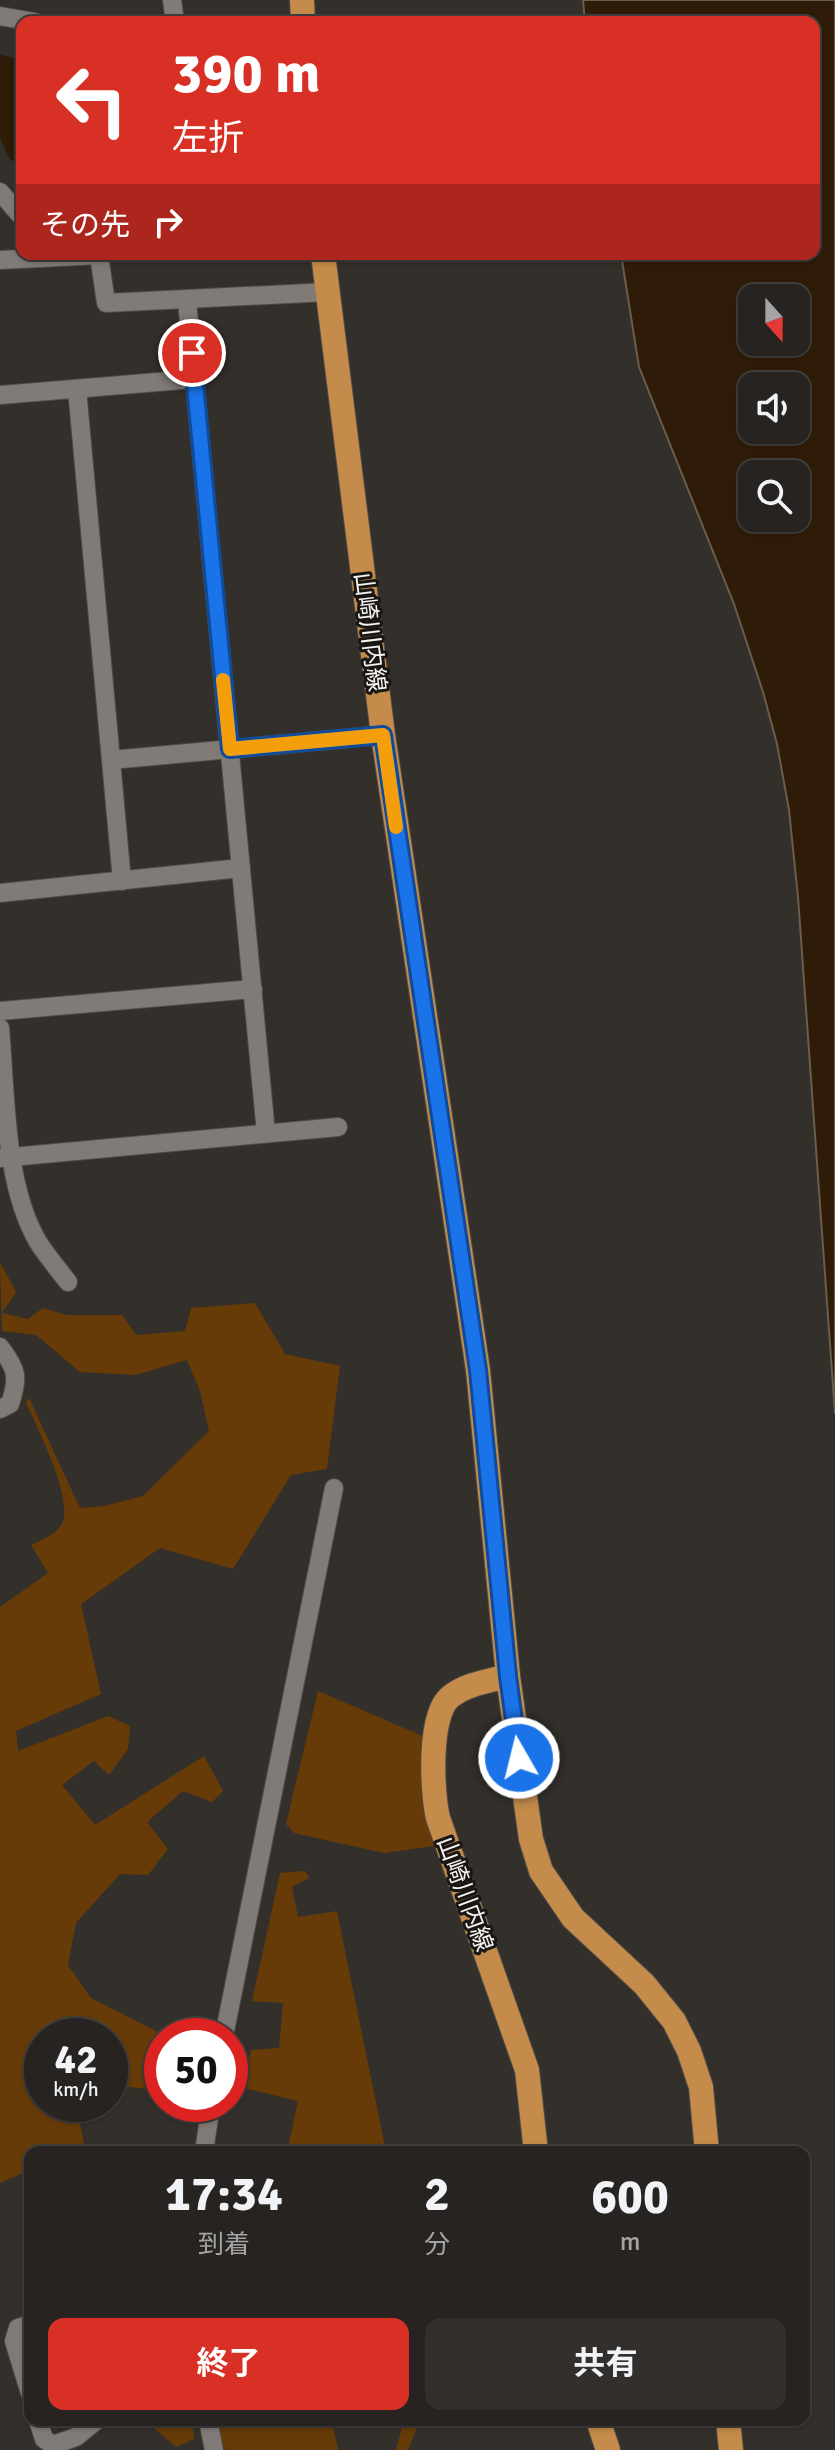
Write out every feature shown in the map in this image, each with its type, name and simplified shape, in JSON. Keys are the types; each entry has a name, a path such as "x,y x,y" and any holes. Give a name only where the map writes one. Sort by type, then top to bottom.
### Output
{"main road":[{"name":"山崎川内線","path":"324,260 383,735 478,1370 508,1676 526,1813 541,1871 573,1918 644,1984 674,2021 689,2051 701,2087 706,2146"},
{"name":"山崎川内線","path":"508,1676 468,1687 448,1698 439,1718 433,1789 438,1818 527,2070 535,2146"},
{"path":"600,2426 608,2450"},
{"path":"729,2426 731,2450"}],"street":[{"path":"0,192 16,210"},
{"path":"100,260 106,303 328,292"},
{"path":"187,301 266,1133"},
{"path":"0,395 194,379"},
{"path":"77,389 122,881"},
{"path":"111,760 383,735"},
{"path":"0,893 241,868"},
{"path":"0,1011 253,989"},
{"path":"0,1028 6,1157 38,1241 68,1282"},
{"path":"6,1157 338,1127"},
{"path":"0,1347 13,1364 17,1384 10,1404 0,1409"},
{"path":"228,2018 334,1488"},
{"path":"205,2146 208,2122"},
{"path":"24,2326 18,2328 14,2341 24,2374"},
{"path":"40,2426 44,2439 53,2445 76,2437 90,2426"},
{"path":"209,2426 214,2450"}],"shaded area":[{"path":"583,0 835,0 835,1414 789,810 777,744 734,604 639,367 622,260 820,260 820,16 584,16"},
{"path":"0,1262 16,1292 2,1313 28,1319 43,1308 66,1315 122,1315 136,1335 185,1331 191,1308 255,1303 285,1354 340,1366 327,1469 291,1475 233,1569 160,1548 81,1604 101,1694 16,1731 18,1751 108,1716 130,1726 128,1749 109,1775 94,1761 62,1785 95,1825 204,1756 223,1791 212,1802 183,1791 147,1822 168,1849 148,1875 120,1874 76,1923 68,1965 91,1998 144,2025 144,2089 128,2087 128,2018 24,2018 24,2122 80,2122 84,2146 24,2146 24,2173 0,2183 0,1607 48,1573 31,1545 56,1531 64,1517 57,1475 26,1402 29,1398 80,1508 104,1506 143,1496 209,1431 200,1391 187,1360 135,1375 80,1372 36,1335 2,1331"},
{"path":"318,1691 425,1737 424,1800 434,1846 384,1853 294,1833 286,1824"},
{"path":"305,1871 309,1878 292,1887 298,1917 337,1911 385,2146 288,2146 298,2101 248,2089 251,2050 279,2048 283,2003 252,2001 280,1873"},
{"path":"152,2426 193,2426 194,2439 176,2447"},
{"path":"218,2426 333,2426 338,2450 225,2450"},
{"path":"402,2426 418,2426 408,2450 396,2450"}],"waterway":[{"path":"0,71 16,76"},
{"path":"0,99 16,135"}],"slow traffic":[{"path":"223,680 230,749 383,735 396,827"}],"route":[{"path":"192,353 230,749 383,735 478,1370 519,1758"}]}
